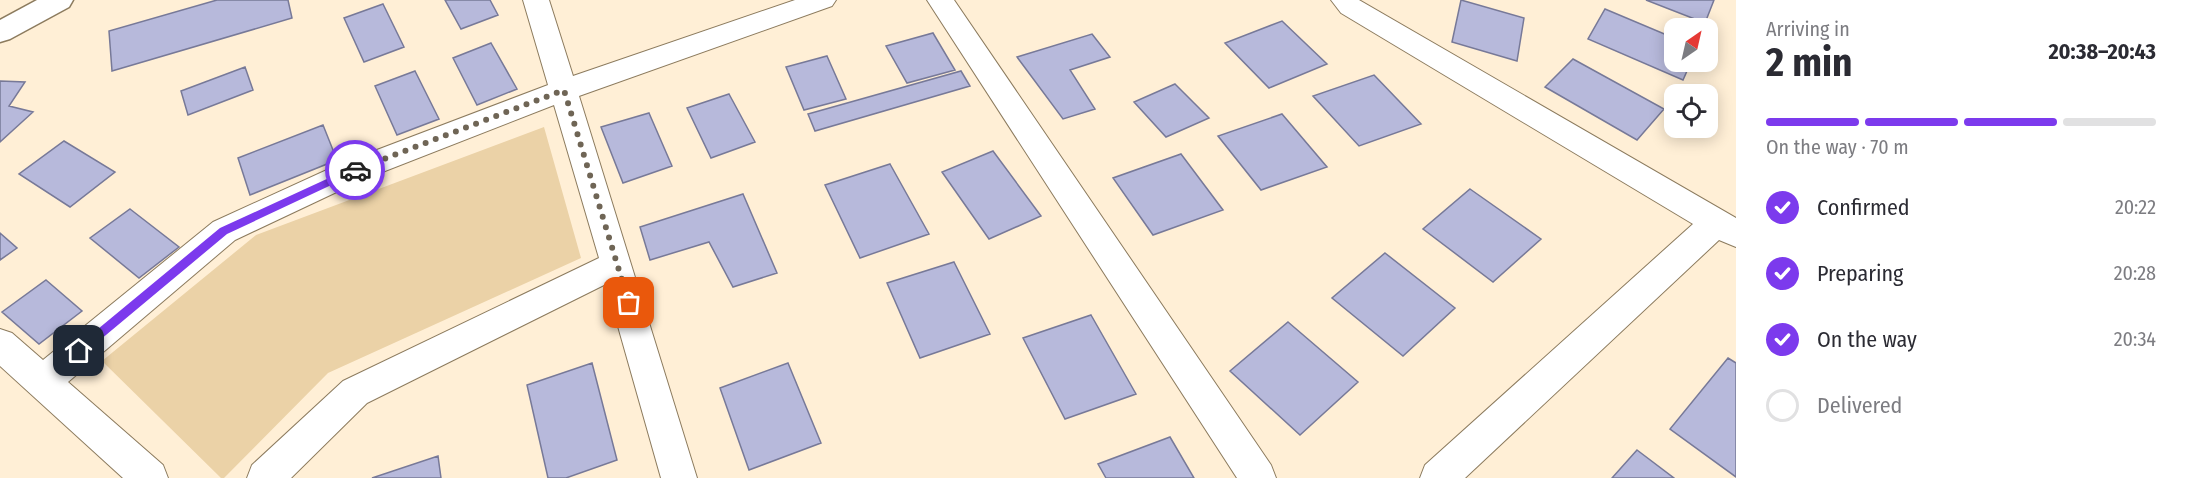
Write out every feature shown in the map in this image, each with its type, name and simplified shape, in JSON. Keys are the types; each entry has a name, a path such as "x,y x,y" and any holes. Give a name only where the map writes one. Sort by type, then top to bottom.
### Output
{"street":[{"path":"0,32 59,0"},
{"path":"536,0 617,264 679,478"},
{"path":"42,382 224,231 351,172 564,90 823,0"},
{"path":"940,0 1258,478"},
{"path":"1344,0 1350,7 1726,228 1438,478"},
{"path":"266,478 355,392 617,264"},
{"path":"0,344 150,478"}],"shaded area":[{"path":"544,127 581,258 328,373 224,478 221,478 102,361 256,235"}],"building":[{"path":"217,0 288,0 292,18 112,71 109,31"},
{"path":"445,0 490,0 498,15 461,29"},
{"path":"1461,0 1524,18 1517,61 1452,42"},
{"path":"1646,0 1714,0 1707,18 1692,18"},
{"path":"383,4 404,47 364,62 344,18"},
{"path":"1605,9 1664,34 1664,72 1588,39"},
{"path":"1282,21 1327,64 1269,88 1225,43"},
{"path":"933,33 955,70 907,83 886,46"},
{"path":"1092,34 1110,57 1070,70 1095,109 1063,119 1017,57"},
{"path":"491,43 517,89 477,105 453,58"},
{"path":"827,56 846,99 804,110 786,67"},
{"path":"1573,59 1664,109 1637,140 1545,87"},
{"path":"245,67 253,90 188,115 181,91"},
{"path":"415,71 439,119 397,135 375,86"},
{"path":"961,71 970,86 815,131 808,114"},
{"path":"1664,72 1687,72 1683,80"},
{"path":"1374,75 1421,124 1359,146 1313,96"},
{"path":"0,81 25,82 9,106 33,112 0,142"},
{"path":"1175,84 1209,118 1166,137 1134,102"},
{"path":"729,94 755,142 711,158 687,108"},
{"path":"649,113 672,166 623,183 601,127"},
{"path":"1282,114 1327,167 1261,190 1218,136"},
{"path":"323,125 337,160 250,195 238,158"},
{"path":"64,141 115,172 70,207 19,174"},
{"path":"993,151 1041,216 989,239 942,172"},
{"path":"1181,154 1223,210 1153,235 1113,178"},
{"path":"890,164 929,234 860,258 825,185"},
{"path":"1470,189 1541,239 1493,282 1423,229"},
{"path":"743,194 777,273 733,287 709,242 650,260 640,227"},
{"path":"130,209 179,247 139,278 90,238"},
{"path":"0,233 17,248 0,260"},
{"path":"1385,253 1455,308 1403,356 1332,298"},
{"path":"954,262 990,334 920,358 887,283"},
{"path":"46,280 82,311 39,344 2,312"},
{"path":"1091,315 1136,394 1065,419 1023,338"},
{"path":"1288,322 1358,382 1300,435 1230,371"},
{"path":"1728,358 1736,363 1736,477 1670,429"},
{"path":"592,363 617,460 566,478 548,478 527,385"},
{"path":"788,363 821,443 749,470 720,388"},
{"path":"1170,437 1194,478 1106,478 1098,464"},
{"path":"1637,450 1674,478 1612,478"},
{"path":"438,456 441,478 372,478"}],"way so far":[{"path":"355,170 564,90 629,303"}],"route":[{"path":"79,351 224,231 355,170"}]}
